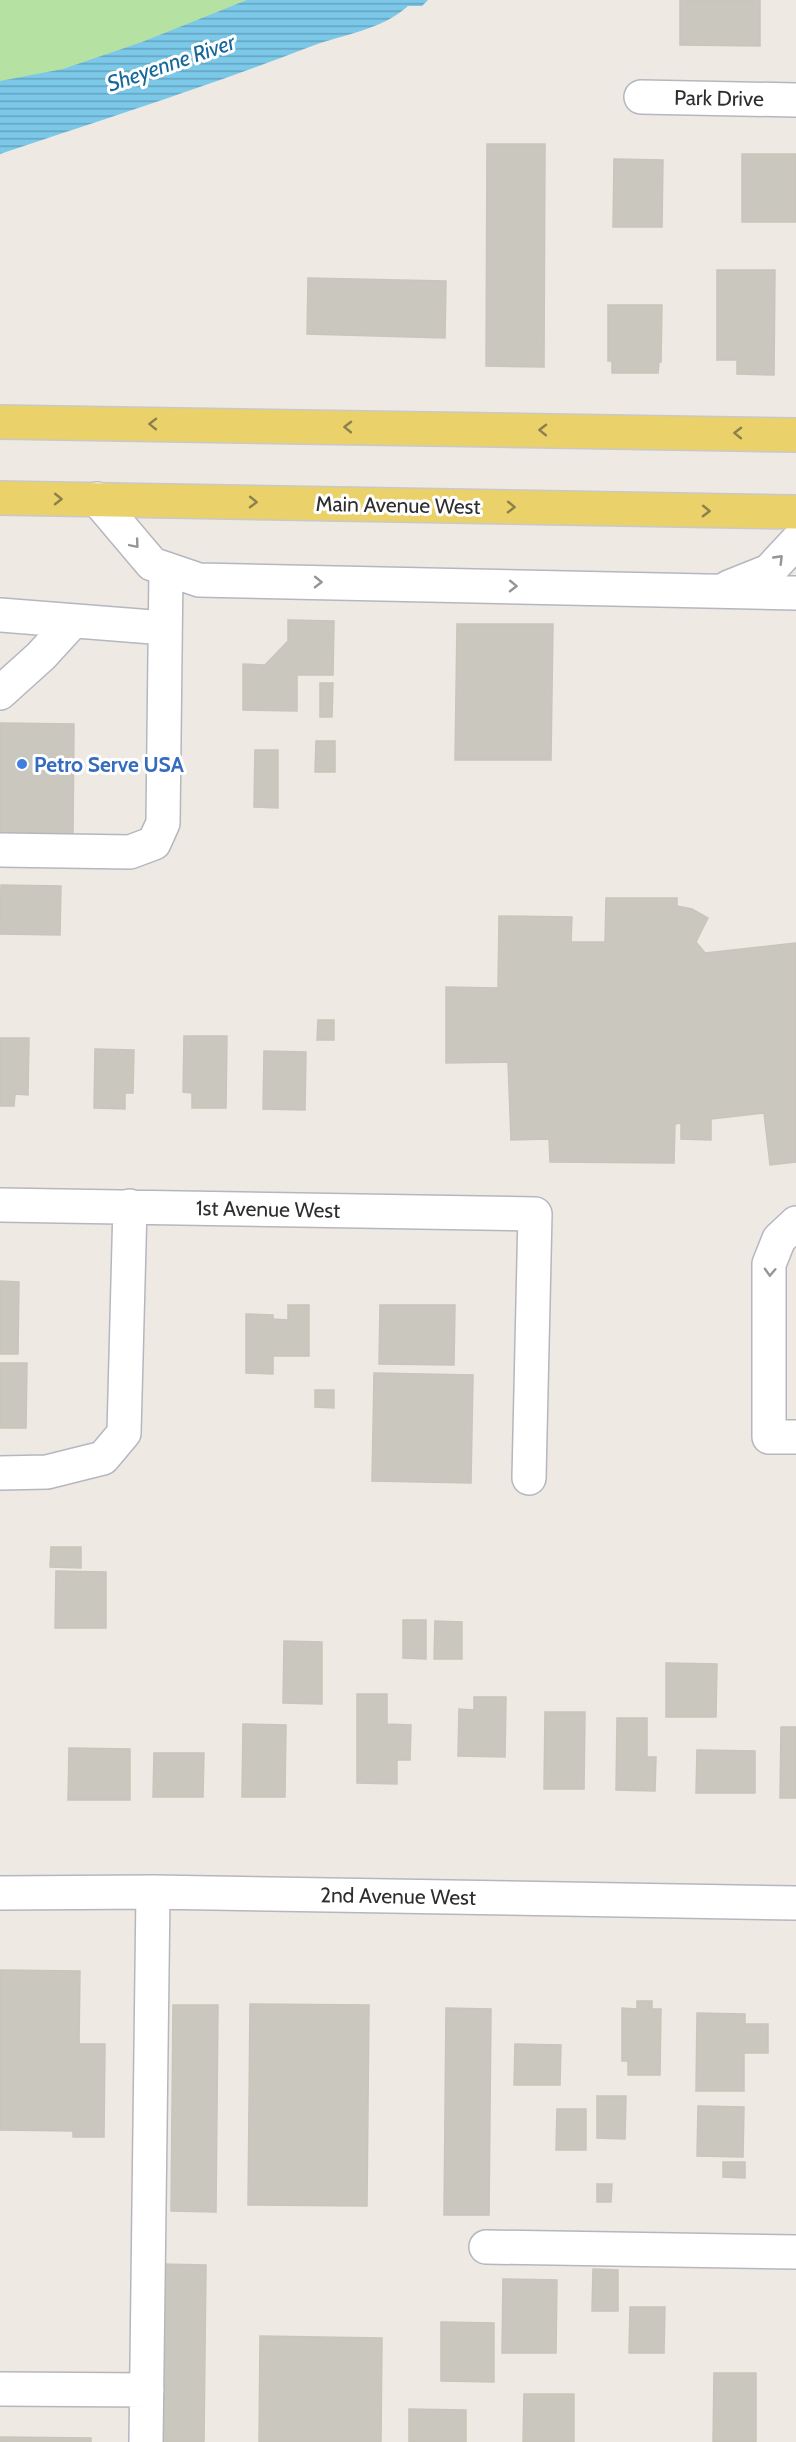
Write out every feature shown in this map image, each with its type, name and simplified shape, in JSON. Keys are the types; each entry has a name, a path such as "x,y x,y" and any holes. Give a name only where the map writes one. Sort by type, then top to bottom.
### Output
{"main road":[{"path":"0,422 796,435"},
{"name":"Main Avenue West","path":"0,498 796,512"}],"street":[{"name":"Park Drive","path":"641,97 796,100"},
{"path":"97,499 152,564 199,580 796,593"},
{"path":"722,590 769,571 796,542"},
{"path":"0,850 130,852 154,843 163,823 166,568"},
{"path":"0,615 165,628"},
{"path":"0,693 41,656 73,621"},
{"name":"1st Avenue West","path":"0,1205 535,1214 530,1478"},
{"path":"0,1473 47,1472 103,1458 124,1433 130,1206"},
{"path":"796,1222 779,1239 770,1264 770,1437 796,1437"},
{"path":"146,2442 153,1892"},
{"name":"2nd Avenue West","path":"0,1893 153,1892 796,1903"},
{"path":"486,2247 796,2252"},
{"path":"0,2389 147,2390"}],"green space":[{"path":"0,0 312,0 0,94"}],"water":[{"name":"Sheyenne River","path":"247,0 428,0 422,6 408,6 387,21 375,26 0,154 0,81 63,69 142,42"}],"building":[{"path":"680,0 760,0 760,46 680,45"},
{"path":"487,144 545,144 544,367 486,366"},
{"path":"742,154 796,154 796,222 742,222"},
{"path":"614,159 663,160 662,227 613,227"},
{"path":"717,270 775,270 774,375 737,374 737,360 717,360"},
{"path":"308,278 446,281 445,338 307,334"},
{"path":"608,305 662,305 661,362 659,362 658,373 612,373 612,361 608,361"},
{"path":"288,620 334,621 333,675 297,675 297,711 243,710 243,664 265,665 288,641"},
{"path":"457,624 553,624 551,760 455,760"},
{"path":"320,683 333,683 332,717 320,717"},
{"path":"0,723 74,724 73,834 0,833"},
{"path":"316,741 335,741 335,772 315,772"},
{"path":"255,750 278,750 278,808 254,807"},
{"path":"1,885 61,886 60,935 0,934"},
{"path":"606,898 677,898 677,906 692,909 708,918 696,942 705,953 796,943 796,1162 770,1165 764,1113 711,1119 711,1140 681,1139 681,1123 675,1124 674,1163 550,1162 549,1139 511,1140 508,1062 446,1063 446,987 498,988 499,916 572,917 571,942 605,942"},
{"path":"318,1020 334,1020 334,1040 317,1040"},
{"path":"184,1036 227,1036 226,1108 192,1108 192,1093 183,1092"},
{"path":"0,1038 29,1038 28,1095 15,1094 14,1106 0,1106"},
{"path":"95,1049 134,1050 133,1093 125,1093 125,1109 94,1108"},
{"path":"264,1051 306,1052 305,1110 263,1109"},
{"path":"0,1281 19,1282 18,1354 0,1354"},
{"path":"288,1305 309,1305 309,1356 273,1356 273,1374 246,1373 246,1314 273,1315 273,1319 288,1320"},
{"path":"380,1305 455,1305 454,1365 379,1364"},
{"path":"0,1363 27,1363 26,1428 0,1428"},
{"path":"374,1373 473,1375 471,1483 372,1481"},
{"path":"315,1390 334,1390 334,1408 315,1407"},
{"path":"51,1547 81,1547 81,1568 50,1567"},
{"path":"56,1571 106,1572 106,1628 55,1628"},
{"path":"403,1620 426,1620 426,1659 403,1658"},
{"path":"435,1621 462,1622 462,1659 434,1659"},
{"path":"284,1641 322,1642 322,1704 283,1703"},
{"path":"666,1663 717,1664 716,1717 666,1717"},
{"path":"357,1694 387,1694 387,1724 411,1725 410,1760 397,1760 397,1784 357,1783"},
{"path":"474,1697 506,1697 505,1757 458,1756 459,1709 474,1710"},
{"path":"545,1712 585,1712 584,1789 544,1789"},
{"path":"617,1718 647,1718 647,1757 656,1757 655,1791 616,1790"},
{"path":"243,1724 286,1725 285,1797 242,1797"},
{"path":"781,1727 796,1727 796,1798 780,1798"},
{"path":"69,1748 130,1749 130,1800 68,1800"},
{"path":"697,1750 755,1751 755,1793 696,1793"},
{"path":"154,1753 204,1753 203,1797 153,1797"},
{"path":"0,1970 80,1971 79,2044 105,2044 104,2137 73,2137 73,2131 0,2130"},
{"path":"637,2001 652,2001 652,2009 661,2009 660,2075 628,2075 628,2061 622,2061 622,2008 637,2009"},
{"path":"250,2004 369,2005 367,2206 248,2205"},
{"path":"173,2005 218,2005 216,2212 171,2211"},
{"path":"446,2008 491,2009 489,2215 444,2215"},
{"path":"697,2013 745,2014 745,2024 768,2024 768,2053 744,2053 744,2091 696,2091"},
{"path":"515,2044 561,2045 560,2085 514,2085"},
{"path":"597,2096 626,2096 625,2139 597,2138"},
{"path":"698,2106 744,2107 743,2157 697,2156"},
{"path":"557,2109 586,2109 586,2150 556,2150"},
{"path":"723,2162 745,2162 745,2178 723,2177"},
{"path":"597,2184 612,2184 611,2202 597,2202"},
{"path":"161,2264 206,2265 204,2442 159,2442"},
{"path":"593,2269 618,2270 618,2311 592,2311"},
{"path":"503,2279 557,2280 556,2353 502,2353"},
{"path":"630,2307 665,2307 664,2353 629,2353"},
{"path":"441,2322 494,2323 494,2382 441,2381"},
{"path":"260,2336 382,2338 381,2442 259,2442"},
{"path":"714,2373 756,2373 756,2442 713,2442"},
{"path":"524,2394 574,2394 574,2442 523,2442"},
{"path":"409,2409 466,2410 466,2442 409,2442"},
{"path":"0,2437 91,2438 91,2442 0,2442"}],"place":[{"name":"Petro Serve USA","path":"22,764"}]}
